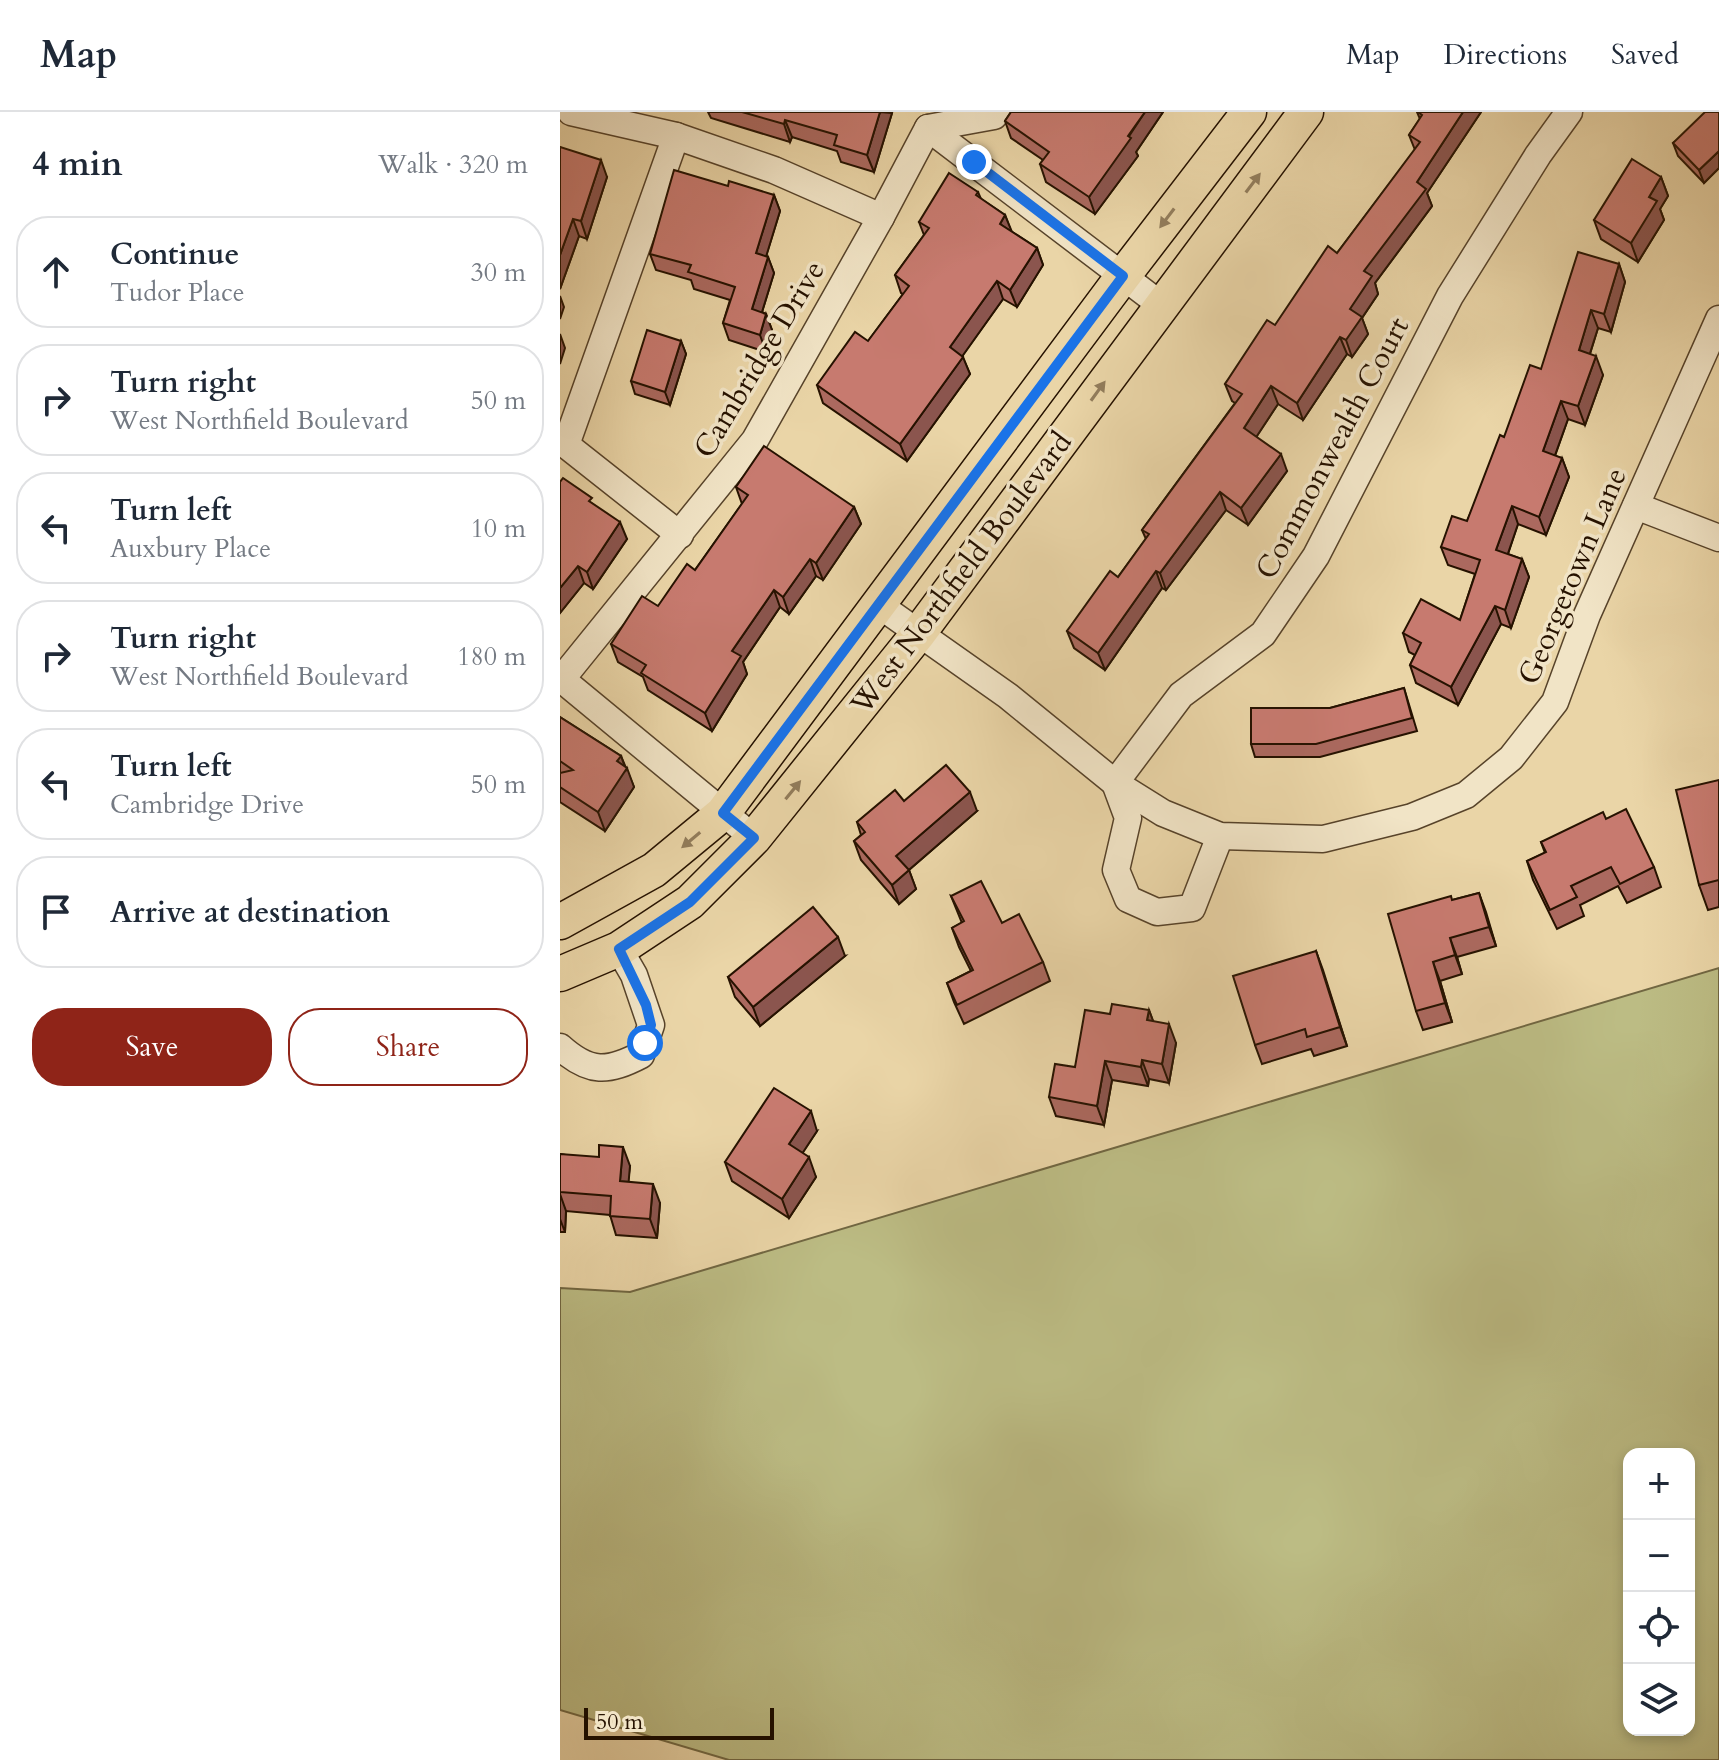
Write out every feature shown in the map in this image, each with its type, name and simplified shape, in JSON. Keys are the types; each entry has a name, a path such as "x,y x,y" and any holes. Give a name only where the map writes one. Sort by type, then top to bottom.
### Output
{"main road":[{"name":"West Northfield Boulevard","path":"560,922 654,870 723,813 1249,112"},
{"name":"West Northfield Boulevard","path":"560,974 619,949 690,902 754,838 918,634 1306,112"}],"street":[{"path":"571,112 676,136 774,170 881,217"},
{"path":"928,128 994,116 997,112"},
{"name":"Commonwealth Court","path":"1115,783 1181,695 1263,634 1316,556 1450,296 1538,155 1569,112"},
{"path":"928,128 1161,305"},
{"name":"Cambridge Drive","path":"560,679 755,440 928,128"},
{"path":"676,136 563,444 680,535"},
{"name":"Georgetown Lane","path":"879,605 1008,696 1115,783 1163,813 1220,836 1323,839 1412,817 1466,795 1511,758 1555,702 1587,615 1719,319"},
{"path":"1636,506 1719,538"},
{"path":"560,679 754,838"},
{"path":"1115,783 1128,818 1116,870 1128,899 1157,912 1192,908 1220,836"},
{"path":"560,1047 584,1065 616,1068 641,1055 651,1025 634,975 619,949"}],"green space":[{"path":"1719,968 1719,1760 729,1760 560,1710 560,1288 630,1292"}],"building":[{"path":"742,112 880,112 867,155 834,145 837,135"},
{"path":"1011,112 1145,112 1128,136 1131,138 1089,197 1040,164 1049,152 1005,121"},
{"path":"1418,112 1463,112 1417,182 1426,189 1364,271 1372,276 1350,309 1362,317 1346,340 1340,337 1297,403 1271,386 1244,428 1281,454 1241,508 1220,492 1160,573 1156,571 1098,653 1067,631 1110,571 1118,577 1149,534 1142,530 1242,394 1225,384 1267,320 1275,325 1328,246 1337,253 1420,142 1409,135 1422,115"},
{"path":"1705,112 1719,112 1719,151 1699,170 1673,143"},
{"path":"560,147 601,160 581,221 573,219 560,255"},
{"path":"1632,159 1661,177 1649,197 1657,201 1631,243 1594,220"},
{"path":"674,170 728,186 729,181 774,195 756,253 768,257 752,309 766,314 760,335 723,323 735,287 688,272 691,265 650,254"},
{"path":"949,173 1005,215 1000,224 1037,248 1010,290 997,281 950,347 963,357 900,444 817,385 855,332 868,341 909,286 895,275 929,228 919,222"},
{"path":"1578,252 1619,264 1604,314 1591,310 1579,350 1596,356 1578,406 1561,401 1543,451 1562,458 1539,517 1512,506 1496,550 1522,559 1505,610 1495,606 1451,687 1410,665 1421,643 1403,633 1421,599 1460,620 1480,560 1441,547 1452,516 1467,521 1500,435 1504,437 1530,365 1541,369"},
{"path":"647,330 681,341 665,392 631,381"},
{"path":"764,446 854,507 816,563 810,559 783,597 774,590 732,651 741,656 705,713 641,673 646,665 611,644 642,596 658,606 687,564 695,570 748,495 736,487"},
{"path":"563,478 620,522 587,572 578,566 560,588 560,482"},
{"path":"1404,688 1412,718 1316,744 1251,744 1251,708 1330,708"},
{"path":"560,717 621,756 617,761 627,768 598,812 560,787 560,773 573,770 560,761"},
{"path":"946,765 970,792 896,856 909,870 892,885 854,841 865,832 857,822 895,790 904,801"},
{"path":"1719,780 1719,880 1699,885 1676,790"},
{"path":"1626,809 1654,867 1620,884 1611,867 1571,886 1577,897 1550,910 1527,861 1546,852 1541,842 1603,812 1606,819"},
{"path":"981,881 1002,923 1019,914 1043,962 957,1005 947,983 973,970 952,928 964,921 951,896"},
{"path":"1479,893 1489,927 1450,938 1455,955 1433,962 1445,1003 1416,1011 1388,914 1451,896 1452,900"},
{"path":"813,907 838,937 753,1007 728,977"},
{"path":"1316,951 1340,1027 1307,1037 1305,1029 1255,1045 1233,976"},
{"path":"1112,1004 1149,1010 1147,1020 1169,1024 1162,1064 1142,1060 1141,1067 1105,1061 1097,1106 1049,1097 1055,1064 1075,1067 1085,1010 1110,1014"},
{"path":"774,1088 811,1111 789,1144 809,1157 782,1199 725,1162"},
{"path":"599,1145 623,1147 620,1181 653,1184 650,1219 610,1216 611,1196 560,1192 560,1154 599,1157"}],"route":[{"path":"645,1043 651,1025 646,1005 619,949 690,902 754,838 723,813 1123,276 974,162"}]}
